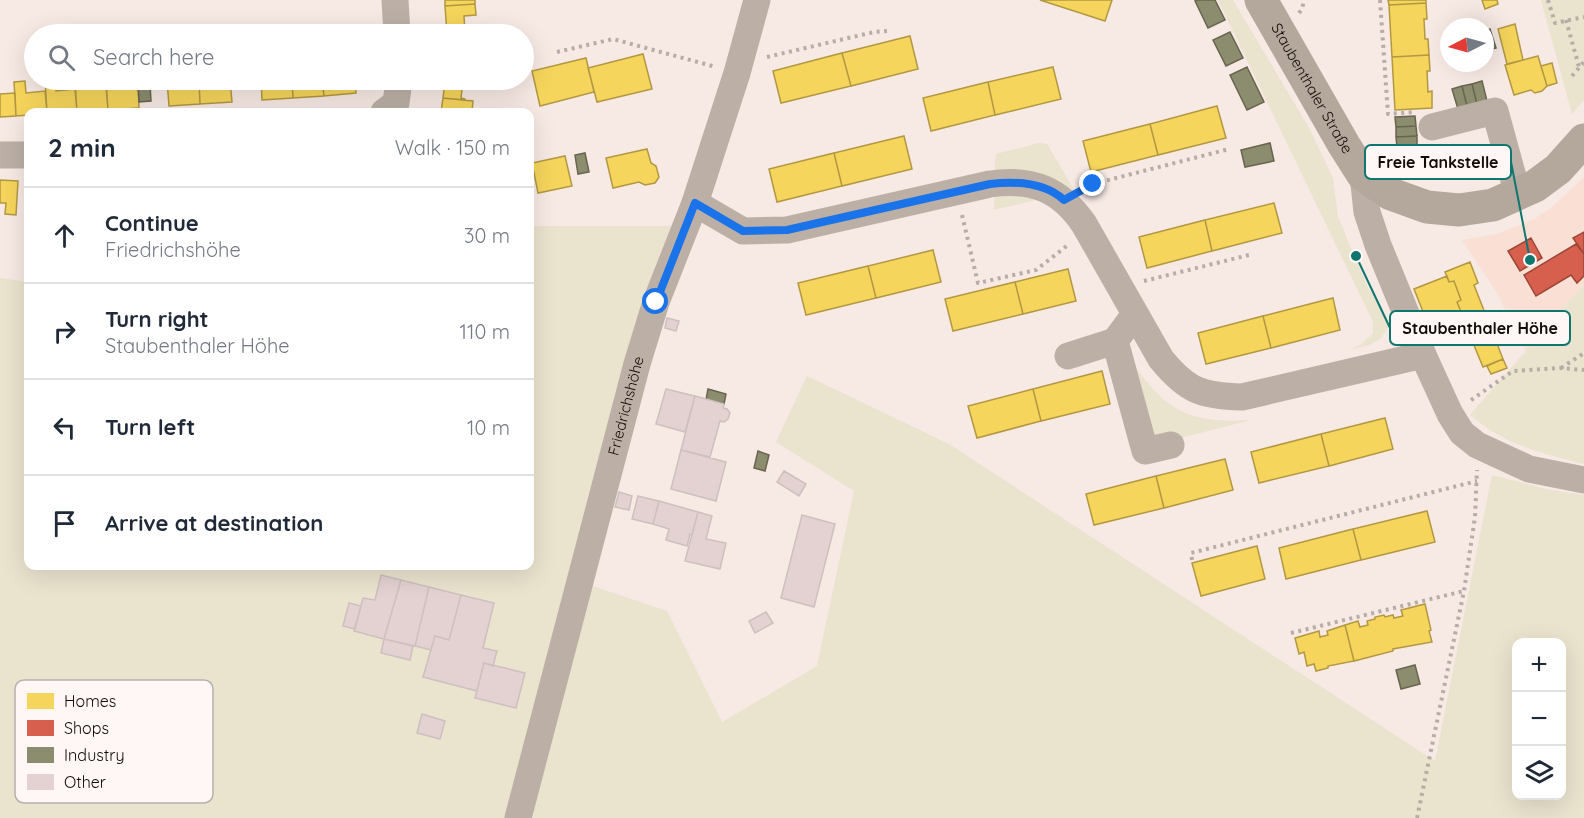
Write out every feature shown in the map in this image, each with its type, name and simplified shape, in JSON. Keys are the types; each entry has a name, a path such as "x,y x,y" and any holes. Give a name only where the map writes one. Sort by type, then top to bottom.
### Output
{"main road":[{"name":"Staubenthaler Straße","path":"1261,0 1363,175 1391,194 1427,207 1459,210 1493,206 1535,186 1558,169 1584,140"}],"street":[{"path":"395,0 396,24"},
{"name":"Friedrichshöhe","path":"518,818 637,364 656,302 695,203 757,0"},
{"path":"389,108 396,103 398,90"},
{"path":"1432,127 1495,111 1518,195"},
{"path":"0,154 24,155"},
{"path":"1363,175 1366,212 1423,356 1450,414 1462,433 1477,445 1529,469 1584,480"},
{"path":"695,203 743,231 787,230 990,184 1017,182 1039,186 1064,200 1073,208 1088,230 1161,359 1176,377 1195,390 1219,396 1242,397 1423,356"},
{"path":"1068,356 1115,341 1135,314"},
{"path":"1115,341 1145,451 1171,445"}],"path":[{"path":"1380,0 1388,114 1420,112 1432,127"},
{"path":"1548,0 1554,23 1584,17"},
{"path":"1566,20 1579,67"},
{"path":"557,52 613,39 738,68 874,32 887,31"},
{"path":"1572,76 1584,62"},
{"path":"1064,200 1093,184 1229,149"},
{"path":"956,192 978,283 1036,270 1088,230"},
{"path":"1148,280 1249,255"},
{"path":"1560,368 1584,353"},
{"path":"1450,414 1514,371 1560,368 1584,370"},
{"path":"1417,818 1464,591 1475,517 1477,445"},
{"path":"1192,560 1191,553 1477,481"},
{"path":"1291,633 1464,591"}],"shaded area":[{"path":"1218,0 1233,0 1309,128 1333,178 1338,217 1368,288 1380,303 1388,321 1388,328 1380,339 1369,345 1349,350 1362,344 1373,333 1373,322"},
{"path":"1541,0 1584,0 1584,100 1572,114"},
{"path":"1039,143 1047,144 1088,213 994,172 996,154"},
{"path":"1584,177 1584,284 1526,351 1497,293 1462,240 1496,234 1534,219 1551,208"},
{"path":"995,193 1040,199 994,210"},
{"path":"534,226 671,226 651,300 587,584 667,611 722,722 817,666 854,491 776,442 807,376 949,444 1435,761 1492,475 1546,489 1584,495 1584,818 0,818 0,278 24,281 24,570 534,570"},
{"path":"1584,284 1584,464 1510,441 1470,415"},
{"path":"1132,362 1156,393 1182,411 1212,420 1251,420 1149,446"}],"building: Homes":[{"path":"445,0 475,0 475,4 445,6"},
{"path":"1040,0 1112,0 1105,21"},
{"path":"1388,0 1426,0 1426,3 1389,5"},
{"path":"1482,0 1497,0 1498,4 1485,9"},
{"path":"1426,3 1425,39 1428,39 1429,55 1392,57 1389,5"},
{"path":"475,4 476,15 464,16 464,24 446,24 445,6"},
{"path":"1515,24 1523,60 1507,64 1498,29"},
{"path":"910,36 918,69 851,86 842,53"},
{"path":"842,53 851,86 781,103 773,71"},
{"path":"643,54 652,89 597,102 588,68"},
{"path":"1429,55 1428,92 1432,91 1432,108 1395,110 1392,57"},
{"path":"1538,56 1547,86 1535,93 1531,90 1514,95 1505,65"},
{"path":"586,58 594,92 540,106 534,71"},
{"path":"1552,63 1557,83 1547,86 1541,66"},
{"path":"1053,67 1061,99 995,115 988,82"},
{"path":"24,81 26,93 45,91 47,108 24,108 24,115 16,116 14,82"},
{"path":"988,82 995,115 931,131 923,98"},
{"path":"46,90 75,90 77,108 47,108"},
{"path":"76,90 106,90 108,108 77,108"},
{"path":"107,90 138,90 139,108 108,108"},
{"path":"168,90 199,90 200,104 169,106"},
{"path":"199,90 231,90 232,102 200,104"},
{"path":"262,90 293,90 293,98 262,100"},
{"path":"293,90 323,90 324,96 293,98"},
{"path":"323,90 356,90 356,93 324,96"},
{"path":"444,90 462,90 461,98 465,100 443,98"},
{"path":"15,93 16,116 0,117 0,94"},
{"path":"443,98 473,101 472,108 442,108"},
{"path":"1217,106 1226,138 1158,155 1150,124"},
{"path":"1150,124 1158,155 1091,172 1083,141"},
{"path":"904,136 912,169 842,186 834,153"},
{"path":"647,149 651,163 656,166 659,177 655,183 645,185 639,182 613,188 606,158"},
{"path":"834,153 842,186 777,202 769,169"},
{"path":"565,156 572,186 538,193 534,163"},
{"path":"0,180 18,181 16,215 5,214 6,203 0,203"},
{"path":"1274,203 1282,233 1212,251 1205,220"},
{"path":"1205,220 1212,251 1147,268 1139,237"},
{"path":"933,250 941,282 876,298 868,266"},
{"path":"1470,262 1478,283 1474,285 1503,359 1483,367 1471,338 1458,343 1450,324 1464,319 1457,302 1461,300 1454,281 1449,282 1445,272"},
{"path":"868,266 876,298 806,315 798,283"},
{"path":"1068,269 1076,301 1023,314 1015,282"},
{"path":"1447,276 1449,282 1454,281 1461,300 1457,302 1464,319 1431,332 1414,289"},
{"path":"1015,282 1023,314 953,331 945,299"},
{"path":"1333,298 1340,330 1271,348 1263,316"},
{"path":"1263,316 1271,348 1206,364 1198,333"},
{"path":"1503,359 1507,368 1491,374 1487,366"},
{"path":"1102,371 1110,404 1041,421 1033,389"},
{"path":"1033,389 1041,421 977,438 968,406"},
{"path":"1385,418 1393,449 1329,466 1321,434"},
{"path":"1321,434 1329,466 1259,483 1251,452"},
{"path":"1225,459 1233,490 1164,508 1156,476"},
{"path":"1156,476 1164,508 1094,525 1086,494"},
{"path":"1427,511 1435,542 1361,560 1353,529"},
{"path":"1353,529 1361,560 1286,579 1279,548"},
{"path":"1257,546 1265,579 1201,596 1192,563"},
{"path":"1425,604 1432,642 1393,649 1393,651 1354,661 1345,625 1358,621 1360,627 1368,625 1367,621 1375,617 1403,616 1401,610"},
{"path":"1345,625 1354,661 1316,671 1314,664 1307,666 1304,652 1299,654 1295,638 1319,631 1320,637 1328,635 1327,631"}],"building: Shops":[{"path":"1584,232 1584,254 1573,238"},
{"path":"1531,238 1542,258 1520,271 1508,251"},
{"path":"1576,244 1584,254 1584,276 1577,283 1571,275 1536,296 1524,275"}],"building: Industry":[{"path":"1215,0 1225,20 1208,28 1195,1"},
{"path":"1230,32 1243,58 1226,66 1213,40"},
{"path":"1247,67 1264,102 1247,110 1230,75"},
{"path":"1482,81 1487,101 1477,104 1472,84"},
{"path":"1472,84 1477,104 1467,106 1462,86"},
{"path":"1462,86 1467,106 1458,109 1452,89"},
{"path":"138,90 150,90 151,101 139,102"},
{"path":"1415,116 1416,126 1396,127 1395,117"},
{"path":"1416,126 1417,136 1396,137 1396,127"},
{"path":"1417,136 1417,146 1397,147 1396,137"},
{"path":"1270,143 1274,161 1245,167 1241,150"},
{"path":"585,153 589,172 578,174 575,155"},
{"path":"708,389 726,394 724,404 706,400"},
{"path":"758,451 769,455 765,471 754,468"},
{"path":"1415,665 1420,684 1401,689 1396,670"}],"building: Other":[{"path":"667,318 679,321 676,331 665,328"},
{"path":"666,389 695,396 685,432 656,424"},
{"path":"695,396 724,404 723,408 730,413 728,419 724,422 720,421 710,457 681,450"},
{"path":"681,450 726,462 716,501 671,489"},
{"path":"784,471 806,484 799,496 777,482"},
{"path":"619,492 632,496 629,510 615,507"},
{"path":"638,496 659,501 653,524 632,519"},
{"path":"659,501 698,512 687,546 666,540 669,529 653,524"},
{"path":"698,512 712,516 706,539 726,543 720,569 685,561"},
{"path":"802,515 835,524 814,607 781,598"},
{"path":"381,575 401,580 384,639 354,631 363,598 375,600"},
{"path":"401,580 429,587 415,646 384,639"},
{"path":"429,587 461,595 449,640 435,636 431,650 415,646"},
{"path":"461,595 494,603 483,648 497,651 493,666 484,663 477,691 423,677 435,636 449,640"},
{"path":"349,603 361,606 355,629 343,626"},
{"path":"766,612 773,623 755,633 749,621"},
{"path":"384,639 413,646 410,660 381,653"},
{"path":"484,663 525,673 516,708 475,698"},
{"path":"422,714 445,721 440,739 417,733"}],"place":[{"name":"Staubenthaler Höhe","path":"1356,256"},
{"name":"Freie Tankstelle","path":"1530,260"}],"route":[{"path":"656,302 695,203 743,231 787,230 1003,182 1039,186 1064,200 1093,184"}]}
